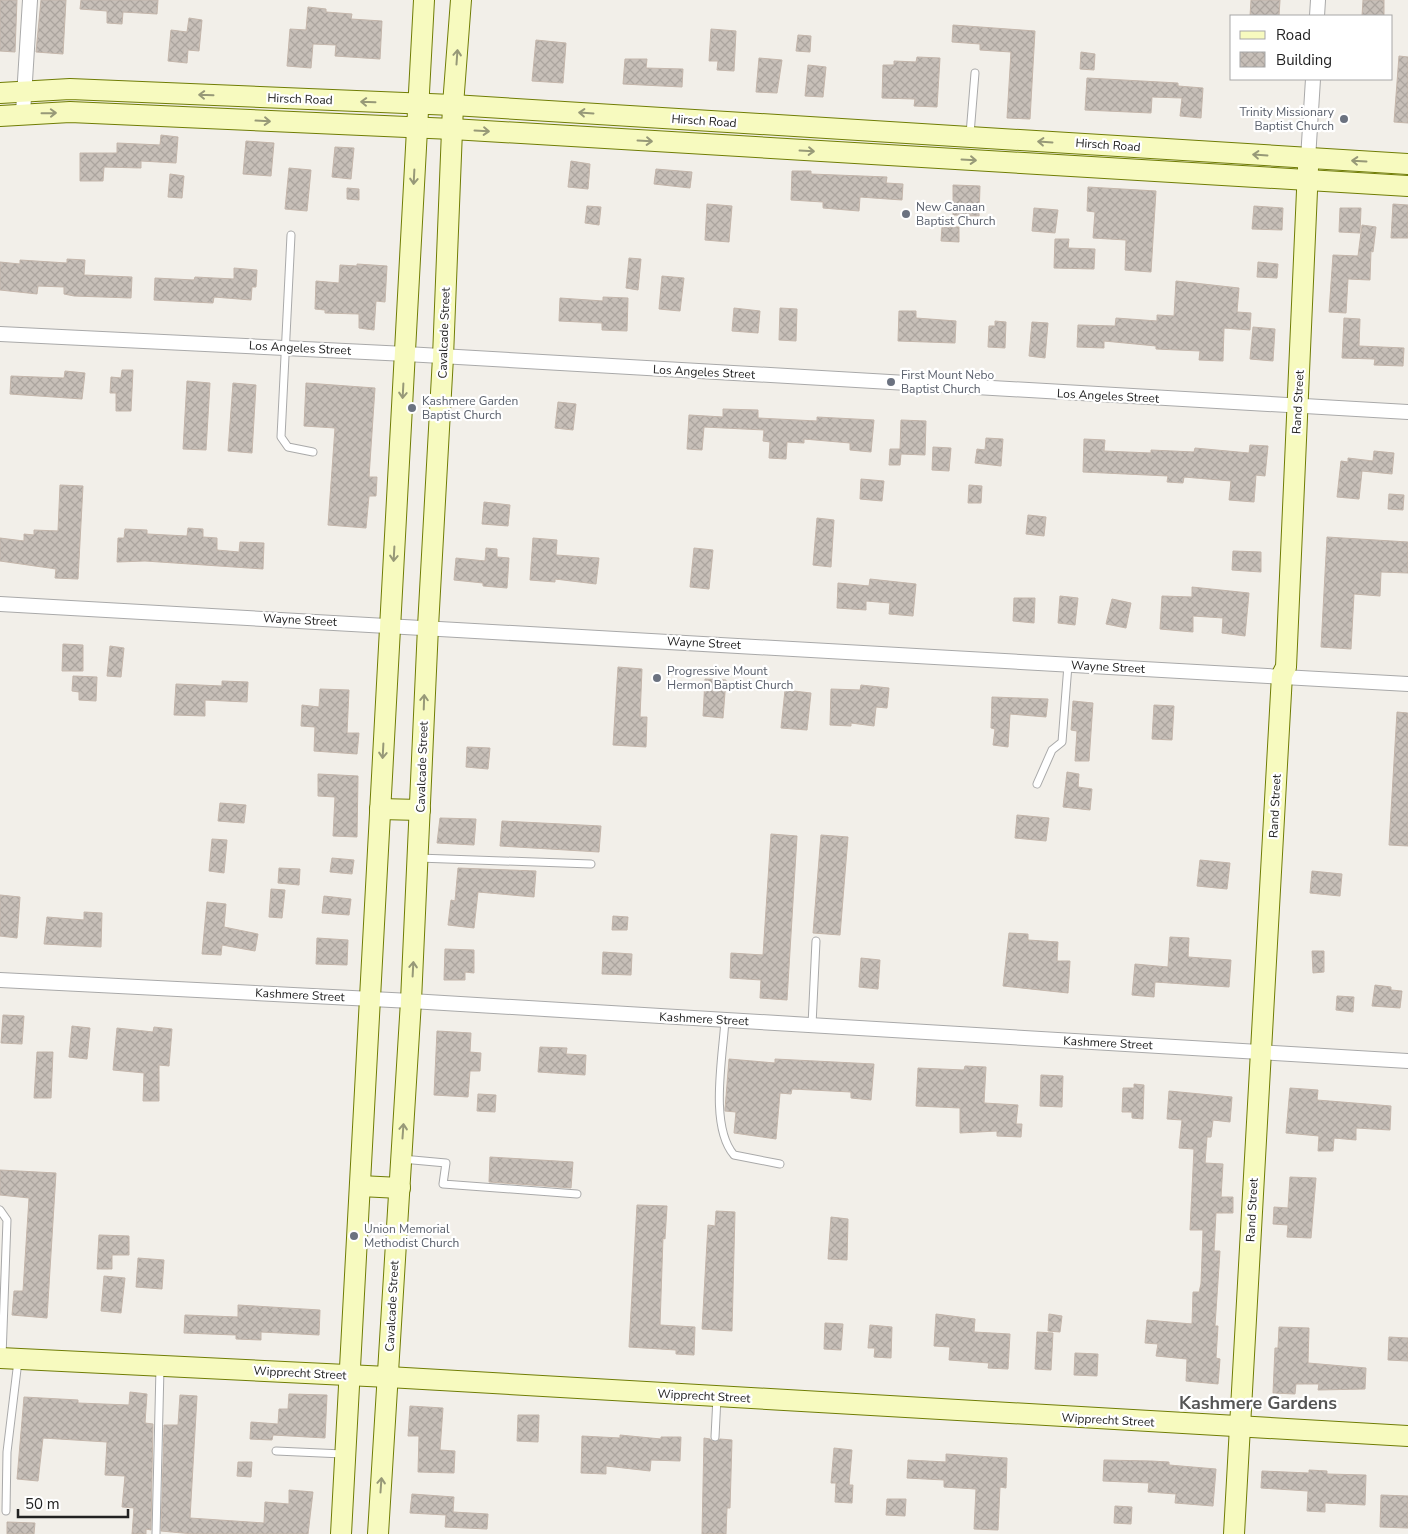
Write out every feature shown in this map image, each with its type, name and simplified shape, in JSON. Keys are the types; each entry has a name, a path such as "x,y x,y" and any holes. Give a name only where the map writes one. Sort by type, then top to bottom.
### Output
{"main road":[{"path":"341,1534 424,0"},
{"name":"Cavalcade Street","path":"378,1534 411,1001 428,627 443,357 453,105 461,0"},
{"name":"Hirsch Road","path":"0,93 24,90 70,89 453,105 1408,164"},
{"name":"Hirsch Road","path":"0,116 23,113 70,112 452,129 1408,186"},
{"path":"883,155 884,132"},
{"name":"Rand Street","path":"1234,1534 1282,675 1286,667 1308,159"},
{"path":"380,809 420,810"},
{"path":"360,1186 400,1188"},
{"name":"Wipprecht Street","path":"7,1358 388,1377 1408,1436"}],"street":[{"path":"23,113 30,0"},
{"path":"1317,15 1318,0"},
{"name":"Rand Street","path":"1308,159 1313,80"},
{"name":"Los Angeles Street","path":"0,334 406,354 1408,412"},
{"name":"Wayne Street","path":"0,604 1068,665 1282,675 1408,684"},
{"name":"Kashmere Street","path":"0,980 411,1001 1408,1061"}],"lane":[{"path":"970,137 976,73"},
{"path":"291,235 281,437 288,447 313,452"},
{"path":"1036,784 1052,750 1062,742 1068,665"},
{"path":"418,858 590,864"},
{"path":"812,1025 816,940"},
{"path":"725,1020 720,1113 724,1139 734,1155 780,1164"},
{"path":"401,1159 446,1163 443,1184 576,1194"},
{"path":"0,1210 8,1220 7,1358 9,1435 6,1511"},
{"path":"156,1534 160,1366"},
{"path":"715,1437 717,1397"},
{"path":"276,1450 346,1454"}],"building":[{"path":"0,0 17,0 15,52 0,51"},
{"path":"41,0 66,0 63,54 36,52"},
{"path":"81,0 158,0 157,14 123,12 122,24 107,23 107,11 80,9"},
{"path":"1251,0 1280,0 1279,15 1250,15"},
{"path":"1363,0 1384,0 1384,15 1362,15"},
{"path":"308,7 326,9 326,12 352,14 351,19 382,21 380,59 335,56 336,45 313,44 311,68 287,66 290,29 306,30"},
{"path":"189,18 202,20 199,51 188,50 187,63 168,61 171,30 187,32"},
{"path":"953,25 1035,31 1030,119 1007,118 1011,52 980,50 980,44 952,42"},
{"path":"711,29 736,31 734,71 717,70 718,61 709,61"},
{"path":"798,35 811,36 810,52 796,51"},
{"path":"536,40 566,43 563,83 532,81"},
{"path":"1081,52 1095,54 1094,70 1080,69"},
{"path":"1399,56 1408,57 1408,123 1394,122"},
{"path":"917,57 940,58 937,107 914,106 915,99 882,98 883,65 894,65 894,61 916,62"},
{"path":"759,58 782,60 777,93 756,92"},
{"path":"625,59 647,59 646,68 683,69 682,87 623,84"},
{"path":"808,65 826,67 823,97 805,96"},
{"path":"1087,78 1178,83 1178,86 1203,88 1201,118 1180,116 1182,98 1152,97 1151,113 1085,110"},
{"path":"161,135 178,137 176,163 141,161 141,168 104,167 103,181 80,181 80,153 117,153 117,143 160,145"},
{"path":"246,141 274,143 271,176 243,174"},
{"path":"335,147 354,148 351,179 332,177"},
{"path":"571,161 590,164 588,189 568,187"},
{"path":"289,168 311,170 307,211 285,209"},
{"path":"656,169 692,172 690,188 654,184"},
{"path":"792,171 811,171 811,174 887,177 886,183 903,184 902,200 860,197 859,211 823,208 823,202 791,200"},
{"path":"170,174 184,176 182,198 168,197"},
{"path":"953,185 980,186 979,216 953,215"},
{"path":"1088,187 1156,191 1151,272 1125,270 1126,240 1093,238 1095,212 1087,211"},
{"path":"347,188 359,189 359,200 347,199"},
{"path":"707,204 732,206 729,242 705,240"},
{"path":"1393,204 1408,205 1408,238 1391,238"},
{"path":"587,206 601,207 599,225 585,223"},
{"path":"1254,206 1283,208 1282,230 1252,229"},
{"path":"1034,208 1058,210 1055,233 1032,231"},
{"path":"1340,208 1361,208 1360,233 1339,232"},
{"path":"1362,225 1376,227 1373,252 1371,251 1370,280 1348,279 1346,313 1329,312 1333,255 1358,256"},
{"path":"942,227 959,227 959,242 941,241"},
{"path":"1055,239 1069,239 1068,248 1095,249 1094,269 1054,268"},
{"path":"629,258 641,259 638,290 626,288"},
{"path":"67,259 85,260 84,275 132,277 131,298 74,296 64,294 64,287 38,286 37,294 0,290 0,262 20,264 20,260 67,263"},
{"path":"1258,262 1278,264 1277,278 1257,277"},
{"path":"357,264 387,266 385,302 376,301 374,330 359,328 359,314 325,313 325,310 315,309 316,281 339,283 340,265 357,266"},
{"path":"234,268 257,270 256,287 252,287 251,300 214,297 213,303 154,300 155,278 194,280 195,277 234,279"},
{"path":"662,276 684,278 680,311 659,309"},
{"path":"1176,281 1239,288 1237,312 1251,313 1250,330 1224,328 1223,361 1199,360 1200,351 1156,349 1156,346 1104,341 1104,348 1077,347 1078,325 1115,326 1116,318 1157,321 1157,315 1174,316"},
{"path":"603,297 628,298 627,331 602,330 602,323 559,321 560,298 603,301"},
{"path":"734,308 760,311 758,333 732,331"},
{"path":"780,308 797,309 796,341 779,340"},
{"path":"899,311 916,311 916,318 956,321 955,343 898,341"},
{"path":"1344,318 1360,319 1359,346 1404,348 1403,366 1374,365 1375,359 1342,358"},
{"path":"995,321 1006,322 1005,348 988,347 989,326 995,326"},
{"path":"1032,322 1048,323 1045,358 1029,356"},
{"path":"1253,327 1275,329 1273,361 1250,359"},
{"path":"122,370 133,370 131,411 116,411 116,393 110,393 111,377 121,378"},
{"path":"65,371 85,373 82,399 10,394 11,376 64,378"},
{"path":"187,381 210,383 206,450 183,449"},
{"path":"233,383 256,385 252,453 228,451"},
{"path":"306,383 375,388 369,477 377,477 376,496 369,496 366,528 328,525 335,428 304,426"},
{"path":"558,402 576,404 573,430 555,428"},
{"path":"723,409 758,410 758,418 817,421 817,417 874,420 871,452 850,450 850,443 804,439 804,443 787,442 786,459 769,458 770,442 763,441 764,430 704,427 702,450 687,449 689,415 723,417"},
{"path":"901,420 926,421 925,455 901,454 900,465 889,465 890,449 900,449"},
{"path":"986,438 1003,439 1001,466 975,463 977,449 985,450"},
{"path":"1084,439 1105,440 1104,451 1151,453 1151,450 1194,452 1195,448 1249,453 1250,445 1268,446 1265,476 1256,475 1254,502 1229,500 1231,481 1184,477 1183,483 1167,482 1168,476 1083,472"},
{"path":"933,447 951,448 949,471 932,470"},
{"path":"1374,451 1394,453 1392,474 1362,471 1359,499 1337,497 1341,461 1348,462 1348,458 1373,461"},
{"path":"861,479 884,481 882,501 860,499"},
{"path":"60,485 83,486 78,579 55,578 56,569 0,561 0,538 24,541 24,534 34,535 34,530 58,531"},
{"path":"969,485 982,486 981,503 968,503"},
{"path":"1389,494 1404,495 1403,510 1388,509"},
{"path":"484,502 510,505 508,526 482,524"},
{"path":"1028,515 1046,517 1044,536 1026,534"},
{"path":"817,518 834,520 831,567 813,565"},
{"path":"188,528 203,529 203,537 217,538 217,550 239,552 240,542 264,543 263,569 145,561 117,562 118,538 124,538 125,529 147,530 147,534 187,536"},
{"path":"1327,537 1408,542 1408,573 1381,572 1380,596 1354,594 1351,649 1321,647"},
{"path":"533,538 557,540 556,555 599,558 596,584 555,579 555,582 530,580"},
{"path":"486,548 497,549 497,557 509,558 507,588 483,586 483,583 454,580 456,558 485,561"},
{"path":"694,548 713,550 709,589 690,587"},
{"path":"1233,551 1261,552 1261,572 1232,570"},
{"path":"870,579 916,584 913,616 889,614 890,603 866,601 866,610 837,608 838,583 869,586"},
{"path":"1192,587 1249,593 1245,636 1222,633 1223,618 1193,616 1193,632 1160,629 1162,596 1192,597"},
{"path":"1060,596 1078,598 1075,625 1058,623"},
{"path":"1014,598 1035,598 1034,623 1013,621"},
{"path":"1112,599 1131,603 1126,628 1106,624"},
{"path":"63,644 83,645 83,671 62,671"},
{"path":"110,646 124,648 121,677 107,676"},
{"path":"618,667 642,669 640,717 647,717 646,747 613,745"},
{"path":"73,676 97,677 96,701 79,700 79,692 72,691"},
{"path":"705,679 726,680 723,718 703,716"},
{"path":"222,681 248,682 247,702 205,700 205,716 174,715 176,684 222,686"},
{"path":"861,685 889,688 887,708 876,707 874,726 851,723 851,726 830,725 831,689 860,690"},
{"path":"320,689 349,690 347,733 359,733 357,754 314,751 315,727 301,726 302,705 319,707"},
{"path":"785,690 811,693 807,730 781,728"},
{"path":"992,697 1048,699 1046,717 1010,714 1008,747 993,745 995,729 991,728"},
{"path":"1073,701 1093,703 1089,761 1075,761 1077,731 1071,730"},
{"path":"1154,705 1174,706 1172,740 1152,739"},
{"path":"1397,712 1408,713 1408,846 1389,845"},
{"path":"467,747 490,748 488,769 466,767"},
{"path":"1067,772 1079,774 1078,787 1092,789 1090,810 1063,807"},
{"path":"318,774 358,776 357,837 333,836 335,797 318,796"},
{"path":"220,803 246,805 244,823 218,821"},
{"path":"1017,815 1049,818 1046,841 1015,838"},
{"path":"440,818 476,819 474,845 437,843"},
{"path":"502,821 601,826 599,852 500,846"},
{"path":"771,834 797,836 787,1000 760,998 761,980 730,978 731,953 763,955"},
{"path":"821,835 848,837 840,935 813,933"},
{"path":"212,839 227,840 224,873 209,871"},
{"path":"332,858 354,860 352,874 330,872"},
{"path":"1200,860 1230,863 1227,889 1197,886"},
{"path":"279,868 300,869 299,885 278,883"},
{"path":"458,868 536,871 534,897 478,892 474,928 448,925 451,900 455,901"},
{"path":"1312,871 1342,874 1340,896 1310,893"},
{"path":"271,889 285,890 282,918 269,917"},
{"path":"0,895 20,897 17,938 0,936"},
{"path":"324,896 351,899 349,915 322,913"},
{"path":"207,902 226,904 224,927 258,934 255,951 222,945 221,955 202,954"},
{"path":"84,912 102,913 101,947 44,944 47,917 84,920"},
{"path":"613,916 628,917 627,930 612,930"},
{"path":"1009,933 1028,934 1028,940 1058,942 1057,961 1070,961 1068,993 1003,986"},
{"path":"1170,937 1189,938 1188,957 1231,960 1229,987 1155,982 1154,997 1132,995 1135,964 1168,967"},
{"path":"317,938 348,940 347,965 316,964"},
{"path":"445,949 474,950 474,973 465,972 465,980 444,980"},
{"path":"1312,951 1324,951 1324,972 1313,973"},
{"path":"603,952 632,954 631,975 602,974"},
{"path":"861,958 880,960 878,989 859,987"},
{"path":"1375,985 1391,987 1391,990 1402,991 1400,1008 1372,1006"},
{"path":"1337,996 1354,997 1353,1012 1336,1010"},
{"path":"3,1015 24,1016 22,1044 1,1043"},
{"path":"72,1026 90,1028 87,1059 69,1057"},
{"path":"154,1027 172,1029 169,1066 159,1065 159,1101 143,1101 144,1073 113,1070 117,1028 153,1032"},
{"path":"437,1031 471,1033 470,1052 481,1053 480,1071 470,1071 468,1097 434,1095"},
{"path":"540,1047 567,1048 566,1054 586,1055 585,1075 538,1072"},
{"path":"37,1052 53,1052 51,1098 34,1098"},
{"path":"729,1059 775,1063 775,1059 874,1064 871,1100 851,1098 851,1092 792,1089 791,1094 780,1093 776,1139 734,1133 736,1112 725,1111"},
{"path":"965,1066 986,1067 984,1103 1018,1105 1016,1124 1022,1124 1021,1137 997,1136 997,1131 960,1133 960,1108 916,1106 918,1068 964,1070"},
{"path":"1041,1075 1063,1076 1062,1107 1040,1106"},
{"path":"1134,1084 1144,1085 1143,1119 1132,1118 1132,1112 1122,1112 1123,1088 1134,1088"},
{"path":"1290,1088 1318,1090 1317,1100 1391,1106 1390,1130 1356,1128 1356,1140 1334,1138 1333,1151 1318,1151 1319,1136 1286,1133"},
{"path":"1169,1091 1232,1097 1230,1122 1213,1120 1211,1137 1207,1137 1205,1163 1223,1164 1221,1197 1233,1197 1233,1213 1216,1213 1214,1251 1220,1251 1215,1326 1218,1326 1216,1358 1220,1359 1218,1384 1186,1381 1187,1359 1156,1356 1158,1344 1145,1343 1147,1320 1192,1324 1193,1292 1199,1292 1201,1284 1203,1230 1190,1230 1194,1149 1179,1148 1182,1120 1167,1119"},
{"path":"478,1094 496,1095 495,1112 477,1111"},
{"path":"490,1157 573,1162 571,1188 489,1182"},
{"path":"0,1170 56,1173 47,1318 12,1315 14,1291 23,1291 29,1198 0,1195"},
{"path":"1290,1177 1316,1178 1311,1238 1287,1237 1288,1225 1273,1224 1274,1207 1288,1208"},
{"path":"637,1205 667,1206 665,1239 663,1238 660,1325 695,1327 694,1355 676,1354 676,1350 629,1347"},
{"path":"716,1211 735,1212 732,1331 702,1329 708,1225 715,1226"},
{"path":"831,1217 848,1219 847,1260 828,1259"},
{"path":"99,1235 129,1236 129,1255 112,1255 112,1269 97,1269"},
{"path":"138,1258 164,1260 162,1289 136,1287"},
{"path":"104,1276 125,1278 121,1313 101,1311"},
{"path":"238,1305 320,1310 319,1335 261,1332 261,1340 236,1339 236,1335 184,1333 185,1315 238,1317"},
{"path":"936,1314 975,1319 974,1332 1010,1334 1008,1369 988,1368 989,1363 949,1360 950,1347 934,1346"},
{"path":"1049,1314 1062,1316 1060,1332 1048,1331"},
{"path":"825,1323 843,1324 841,1350 824,1349"},
{"path":"870,1325 892,1327 891,1358 874,1357 875,1348 868,1348"},
{"path":"1279,1327 1309,1328 1308,1363 1366,1368 1365,1389 1318,1390 1319,1384 1296,1384 1295,1394 1273,1393 1275,1348 1278,1348"},
{"path":"1037,1332 1053,1333 1051,1370 1035,1369"},
{"path":"1389,1337 1408,1338 1408,1361 1388,1360"},
{"path":"1075,1353 1098,1354 1097,1376 1074,1375"},
{"path":"130,1392 147,1394 145,1423 153,1424 151,1530 146,1529 146,1534 132,1534 134,1508 122,1507 125,1476 105,1475 107,1442 43,1438 38,1481 17,1479 24,1397 78,1400 78,1403 129,1405"},
{"path":"289,1394 327,1395 325,1438 273,1435 272,1440 250,1439 251,1422 278,1424 279,1409 288,1409"},
{"path":"180,1395 197,1396 190,1518 264,1523 265,1502 289,1504 289,1490 313,1492 308,1534 193,1534 161,1531 164,1425 178,1425"},
{"path":"410,1406 443,1408 440,1450 455,1451 454,1473 418,1472 419,1436 408,1436"},
{"path":"518,1415 539,1415 538,1442 517,1441"},
{"path":"620,1435 661,1439 661,1437 681,1437 680,1461 651,1460 650,1471 606,1466 606,1474 581,1473 582,1436 620,1438"},
{"path":"704,1438 714,1442 720,1439 732,1440 730,1508 727,1508 726,1534 702,1534"},
{"path":"834,1448 852,1450 849,1485 853,1485 852,1503 835,1502 836,1483 831,1483"},
{"path":"946,1454 1007,1458 1006,1488 1000,1487 998,1530 974,1529 976,1489 944,1487 944,1480 907,1478 908,1460 946,1462"},
{"path":"1104,1460 1169,1462 1169,1465 1216,1469 1213,1506 1175,1503 1176,1494 1148,1492 1149,1483 1103,1481"},
{"path":"238,1462 252,1462 251,1477 237,1476"},
{"path":"1309,1470 1327,1471 1327,1474 1366,1475 1365,1505 1325,1503 1325,1512 1307,1511 1308,1491 1261,1488 1262,1471 1309,1473"},
{"path":"412,1494 454,1497 453,1512 488,1514 487,1529 445,1527 446,1515 410,1513"},
{"path":"1381,1495 1408,1496 1408,1528 1380,1527"},
{"path":"887,1499 906,1499 905,1516 886,1515"},
{"path":"1115,1506 1132,1507 1131,1524 1114,1523"},
{"path":"7,1522 35,1523 34,1534 7,1534"}],"place":[{"name":"Trinity Missionary Baptist Church","path":"1344,119"},
{"name":"New Canaan Baptist Church","path":"906,214"},
{"name":"First Mount Nebo Baptist Church","path":"891,382"},
{"name":"Kashmere Garden Baptist Church","path":"412,408"},
{"name":"Progressive Mount Hermon Baptist Church","path":"657,678"},
{"name":"Union Memorial Methodist Church","path":"354,1236"}],"district":[{"name":"Kashmere Gardens","path":"1258,1403"}]}
